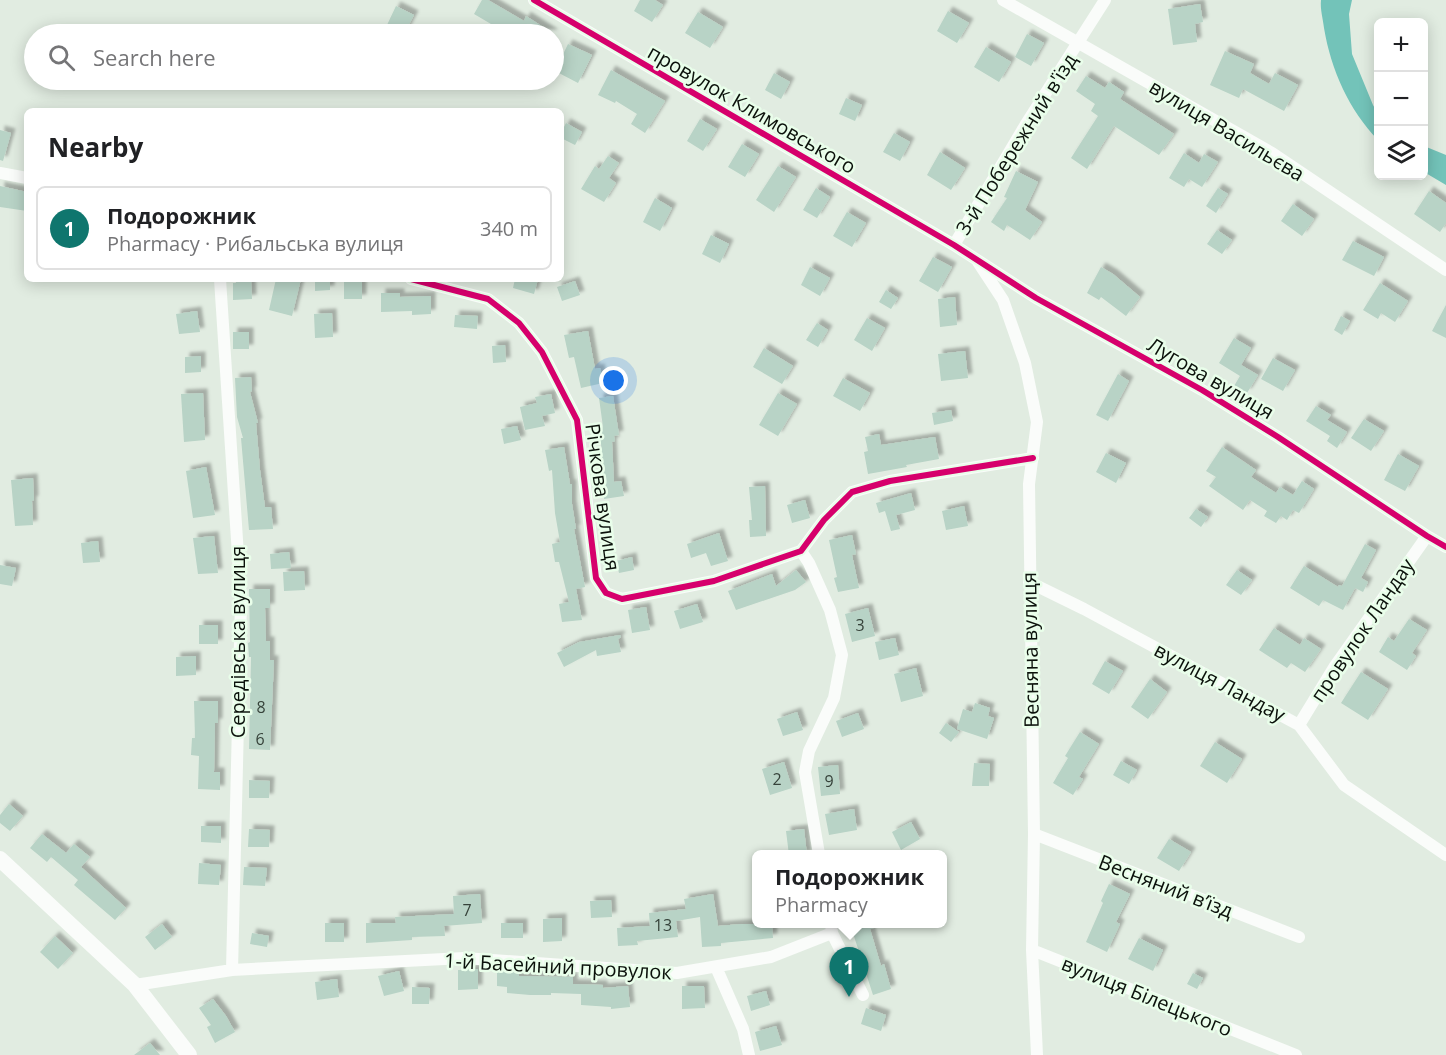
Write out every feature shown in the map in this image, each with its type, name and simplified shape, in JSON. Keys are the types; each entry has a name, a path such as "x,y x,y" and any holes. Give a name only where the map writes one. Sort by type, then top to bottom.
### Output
{"main road":[{"path":"0,859 135,985 189,1055"}],"street":[{"name":"провулок Климовського","path":"534,0 954,245"},
{"name":"вулиця Васильєва","path":"1002,0 1272,153 1446,270"},
{"name":"3-й Побережний в'їзд","path":"954,245 1026,124 1105,0"},
{"path":"0,174 24,178"},
{"name":"Лугова вулиця","path":"954,245 1036,298 1202,390 1446,547"},
{"name":"Весняна вулиця","path":"976,259 1003,300 1025,363 1037,422 1029,484 1034,834 1032,950 1037,1055"},
{"name":"Середівська вулиця","path":"220,282 241,601 231,970"},
{"name":"Річкова вулиця","path":"423,282 488,299 519,324 542,352 577,420 596,578 606,592 614,597 631,598 714,581 801,551"},
{"path":"818,850 805,772 809,751 834,698 842,655 830,610 801,551 824,520 852,492 890,481 1033,458"},
{"name":"провулок Ландау","path":"1299,724 1335,666 1427,536"},
{"name":"вулиця Ландау","path":"1029,582 1299,724 1344,785 1446,855"},
{"name":"Весняний вʼїзд","path":"1034,834 1299,937"},
{"path":"831,928 863,995"},
{"name":"1-й Басейний провулок","path":"135,985 231,970 464,958 677,973 771,957 831,928"},
{"name":"вулиця Білецького","path":"1032,950 1296,1055"},
{"path":"716,967 743,1029 749,1055"}],"water":[{"path":"1321,0 1352,0 1349,14 1352,54 1374,107 1374,135 1358,116 1337,74 1327,44"},
{"path":"1428,148 1446,155 1446,185 1428,174"}],"building":[{"path":"482,0 488,0 524,21 526,16 538,24 491,24 474,14"},
{"path":"640,0 655,0 663,5 652,22 634,11"},
{"path":"1200,4 1203,22 1195,24 1197,42 1173,45 1168,9"},
{"path":"396,6 414,15 409,24 387,24"},
{"path":"948,11 969,23 957,43 937,31"},
{"path":"698,12 723,27 710,48 685,33"},
{"path":"1027,34 1044,43 1031,66 1015,57"},
{"path":"568,44 592,55 578,83 564,76 564,52"},
{"path":"986,47 1011,62 999,82 974,67"},
{"path":"1225,51 1254,64 1250,73 1269,84 1275,73 1298,85 1284,111 1243,89 1239,98 1210,85"},
{"path":"611,70 665,101 645,133 631,124 637,114 616,101 615,103 598,95"},
{"path":"774,73 790,82 781,99 765,90"},
{"path":"1086,76 1105,88 1109,82 1124,92 1120,99 1174,134 1159,155 1114,126 1087,169 1071,158 1098,116 1091,111 1095,104 1076,91"},
{"path":"846,98 862,105 855,121 839,114"},
{"path":"700,119 717,129 703,151 687,141"},
{"path":"566,123 582,132 575,145 564,140"},
{"path":"0,130 11,133 3,161 0,160"},
{"path":"894,133 910,142 900,161 883,152"},
{"path":"742,144 759,154 745,177 728,167"},
{"path":"940,152 965,168 951,190 927,175"},
{"path":"1184,153 1199,163 1204,154 1218,162 1202,187 1189,179 1184,187 1169,178"},
{"path":"608,156 619,163 609,178 616,183 604,202 581,189 595,166 599,169"},
{"path":"778,166 796,177 774,212 756,200"},
{"path":"1016,171 1038,182 1025,210 1042,222 1030,240 1007,225 1004,231 991,222 1007,198 1004,197"},
{"path":"0,186 24,191 24,211 0,207"},
{"path":"816,188 830,197 817,218 803,210"},
{"path":"1218,188 1228,194 1216,213 1206,206"},
{"path":"1429,191 1446,203 1446,223 1440,232 1414,214"},
{"path":"655,198 672,208 660,231 643,222"},
{"path":"1293,204 1314,219 1302,236 1281,221"},
{"path":"847,212 866,223 852,247 833,236"},
{"path":"1217,230 1232,240 1222,254 1207,244"},
{"path":"711,235 729,244 720,263 702,254"},
{"path":"1353,241 1384,257 1374,276 1342,260"},
{"path":"933,257 952,267 938,292 919,281"},
{"path":"810,267 830,278 820,296 801,285"},
{"path":"1101,267 1140,297 1126,316 1101,297 1099,300 1087,293"},
{"path":"575,281 580,295 562,301 557,287"},
{"path":"251,282 252,299 233,300 233,283"},
{"path":"275,282 300,282 292,316 269,310"},
{"path":"315,282 330,282 330,290 315,291"},
{"path":"344,282 362,282 362,299 344,299"},
{"path":"514,282 537,282 534,294 513,288"},
{"path":"1380,283 1408,301 1395,322 1381,313 1378,319 1363,310"},
{"path":"886,290 898,298 891,309 879,302"},
{"path":"381,293 400,293 400,297 431,296 431,314 412,315 412,311 381,312"},
{"path":"955,297 957,325 940,327 938,299"},
{"path":"1446,305 1446,338 1432,331"},
{"path":"197,311 200,332 179,334 176,314"},
{"path":"332,313 333,337 315,338 314,314"},
{"path":"455,315 478,316 477,329 454,327"},
{"path":"1341,316 1350,321 1342,335 1334,330"},
{"path":"867,318 885,328 872,351 854,340"},
{"path":"817,323 828,330 818,347 806,340"},
{"path":"588,331 595,369 600,368 603,383 581,388 574,357 569,358 564,335"},
{"path":"233,332 249,332 249,349 233,349"},
{"path":"1234,338 1251,348 1241,365 1258,375 1247,393 1234,386 1240,376 1219,363"},
{"path":"505,345 506,362 493,363 492,346"},
{"path":"764,348 793,366 782,384 753,367"},
{"path":"965,351 968,378 941,381 938,354"},
{"path":"201,356 201,372 185,373 185,357"},
{"path":"1273,358 1295,370 1283,391 1261,379"},
{"path":"1118,374 1129,381 1108,421 1096,415"},
{"path":"251,377 252,391 250,392 258,423 256,423 265,507 271,507 273,529 249,530 241,438 243,438 237,417 235,378"},
{"path":"843,378 870,393 860,411 833,396"},
{"path":"203,393 205,440 184,442 181,394"},
{"path":"778,393 797,404 778,436 759,425"},
{"path":"551,394 555,413 542,416 545,426 525,430 520,407 537,403 535,397"},
{"path":"613,396 619,435 614,436 615,441 612,442 614,482 621,481 624,496 604,499 598,428 603,427 599,398"},
{"path":"1316,406 1331,415 1327,420 1347,432 1337,448 1327,441 1330,436 1306,421"},
{"path":"951,410 953,421 934,425 932,413"},
{"path":"1364,419 1384,431 1371,451 1351,438"},
{"path":"517,426 521,440 504,444 501,429"},
{"path":"879,434 881,445 935,437 939,459 868,474 864,452 868,451 865,437"},
{"path":"564,447 570,484 572,484 576,529 574,529 585,587 576,589 582,620 562,622 559,604 569,602 559,562 555,562 552,544 560,542 552,470 549,471 545,450"},
{"path":"1222,447 1256,470 1251,477 1276,493 1280,487 1293,495 1302,481 1314,489 1299,513 1293,510 1287,520 1281,516 1276,523 1264,516 1267,511 1250,500 1243,510 1209,486 1216,477 1206,471"},
{"path":"1106,453 1126,463 1116,483 1096,472"},
{"path":"1398,454 1419,466 1405,491 1384,480"},
{"path":"206,467 215,515 193,518 186,471"},
{"path":"33,478 33,525 15,526 11,480"},
{"path":"765,486 766,536 750,537 749,520 752,520 749,487"},
{"path":"911,493 915,510 896,515 900,529 891,531 885,511 879,513 876,503"},
{"path":"805,500 810,518 792,523 787,505"},
{"path":"964,506 968,526 946,530 942,511"},
{"path":"1196,509 1208,517 1201,527 1189,518"},
{"path":"719,533 728,561 711,566 706,553 691,558 687,544"},
{"path":"852,535 856,554 852,555 859,588 838,592 829,540"},
{"path":"214,536 218,573 198,574 193,538"},
{"path":"98,541 100,562 83,563 81,543"},
{"path":"1365,544 1376,550 1361,578 1368,582 1363,592 1355,588 1343,610 1323,600 1319,606 1290,588 1304,566 1338,587 1342,586"},
{"path":"289,552 291,568 271,569 270,554"},
{"path":"632,557 634,570 619,573 616,561"},
{"path":"0,565 16,568 12,586 0,584"},
{"path":"796,570 806,582 795,590 736,610 728,591 772,574 776,586"},
{"path":"1237,570 1252,580 1241,595 1226,585"},
{"path":"304,571 305,590 284,591 283,572"},
{"path":"249,589 270,589 270,608 265,608 266,641 270,641 270,660 274,660 270,750 249,749 251,657 249,657 248,643 250,642"},
{"path":"697,604 703,622 680,629 674,611"},
{"path":"646,607 650,630 632,633 628,610"},
{"path":"868,608 875,636 852,642 845,614"},
{"path":"1409,619 1427,630 1412,653 1416,656 1407,670 1379,652 1388,637 1394,641"},
{"path":"199,625 218,625 218,644 199,644"},
{"path":"1274,628 1300,645 1304,638 1321,649 1305,672 1291,663 1287,668 1259,650"},
{"path":"620,635 618,639 621,652 597,656 596,650 564,667 557,653 579,642"},
{"path":"895,638 899,655 879,660 875,642"},
{"path":"196,656 196,675 176,676 176,657"},
{"path":"1105,661 1123,671 1109,694 1092,684"},
{"path":"916,668 923,696 901,702 894,674"},
{"path":"1361,672 1388,689 1368,720 1341,703"},
{"path":"1150,679 1167,692 1148,719 1131,707"},
{"path":"194,701 218,701 214,772 220,772 220,790 198,789 199,756 191,755 192,738 195,738"},
{"path":"975,703 990,708 988,716 994,718 987,739 957,729 963,709 972,712"},
{"path":"797,712 803,730 783,736 777,719"},
{"path":"858,713 864,729 842,737 836,721"},
{"path":"946,723 959,732 951,742 939,733"},
{"path":"1080,732 1099,744 1079,777 1083,779 1073,795 1053,783 1068,758 1065,756"},
{"path":"1215,742 1242,759 1227,783 1200,766"},
{"path":"1121,761 1137,770 1129,784 1113,775"},
{"path":"784,762 792,788 770,795 762,769"},
{"path":"974,763 990,764 989,786 972,786"},
{"path":"838,765 840,794 821,796 818,767"},
{"path":"249,780 270,781 269,798 249,798"},
{"path":"9,804 23,816 10,831 0,823 0,815"},
{"path":"854,809 857,830 829,835 825,814"},
{"path":"911,822 920,839 901,850 892,832"},
{"path":"201,826 221,826 221,843 201,842"},
{"path":"249,829 270,830 269,847 248,847"},
{"path":"804,829 806,850 788,850 786,831"},
{"path":"42,834 66,853 74,844 90,857 81,867 126,908 115,920 74,885 78,880 51,857 47,862 30,848"},
{"path":"1169,839 1191,852 1179,871 1157,858"},
{"path":"199,863 221,865 219,885 198,884"},
{"path":"244,867 267,868 265,886 243,885"},
{"path":"1109,884 1130,894 1116,922 1120,924 1107,952 1086,942"},
{"path":"480,894 482,923 444,926 445,936 412,937 412,940 366,943 366,923 396,923 395,917 454,914 453,896"},
{"path":"713,894 718,926 752,924 752,928 772,928 773,938 702,947 700,917 676,921 678,937 637,941 638,945 618,946 617,928 650,926 649,913 686,909 684,899"},
{"path":"611,900 612,917 591,918 590,901"},
{"path":"562,918 562,941 543,942 543,919"},
{"path":"325,923 344,923 344,942 325,942"},
{"path":"501,923 523,923 523,938 501,938"},
{"path":"162,924 172,937 155,950 145,937"},
{"path":"851,928 874,928 870,929 881,966 884,964 891,989 873,995"},
{"path":"252,933 269,936 267,947 250,944"},
{"path":"55,936 73,953 58,969 40,952"},
{"path":"1139,938 1163,950 1153,971 1128,959"},
{"path":"478,969 478,989 458,990 458,970"},
{"path":"497,970 519,971 519,976 573,977 573,984 603,985 603,988 628,986 630,1007 611,1009 611,1007 581,1005 581,994 507,993 507,987 497,986"},
{"path":"399,971 404,991 384,996 378,976"},
{"path":"1193,973 1203,978 1197,989 1187,984"},
{"path":"337,979 339,997 317,1000 315,982"},
{"path":"682,986 704,986 705,1008 682,1009"},
{"path":"412,987 430,988 429,1004 412,1004"},
{"path":"766,991 770,1005 751,1011 747,996"},
{"path":"213,999 235,1032 215,1043 207,1027 211,1025 199,1008"},
{"path":"866,1008 886,1015 881,1031 861,1024"},
{"path":"776,1026 782,1045 760,1051 755,1032"},
{"path":"150,1043 160,1055 134,1055"}],"cycle path":[{"path":"534,0 954,245 1036,298 1202,390 1446,547"},
{"path":"423,282 488,299 519,323 542,352 577,420 596,578 606,593 622,599 714,581 801,551 824,520 852,492 890,481 1033,458"}],"place":[{"name":"Подорожник","path":"849,997"}]}
